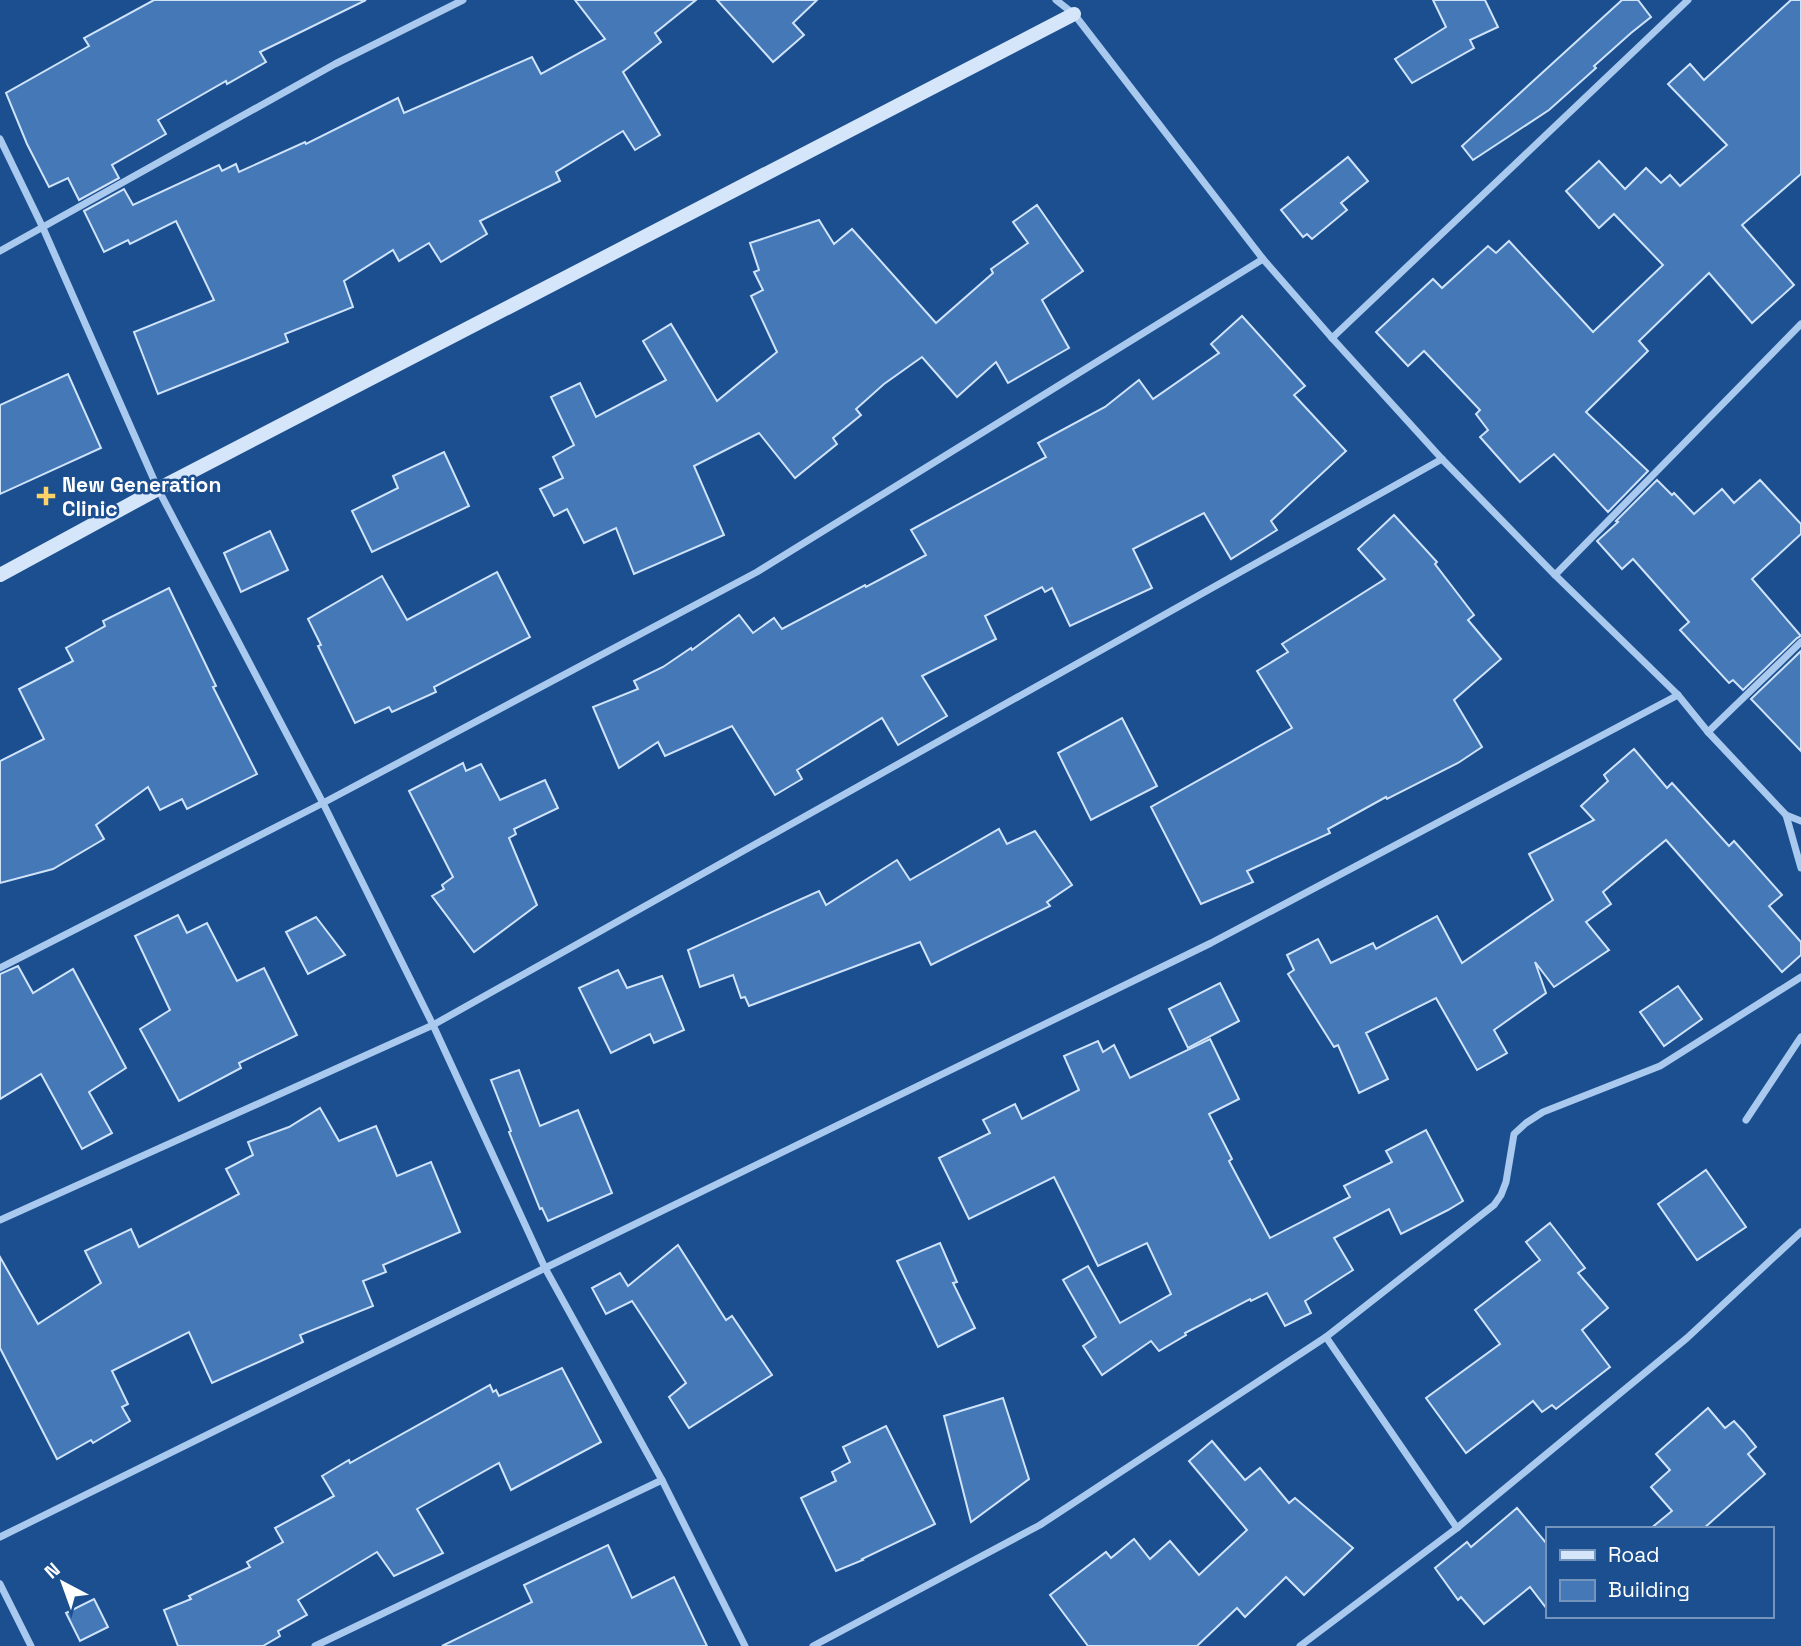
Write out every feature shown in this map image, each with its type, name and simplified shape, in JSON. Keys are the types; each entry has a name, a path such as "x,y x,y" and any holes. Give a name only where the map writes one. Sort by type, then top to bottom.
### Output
{"street":[{"path":"0,251 335,64 463,0"},
{"path":"1056,0 1074,14 1262,259 1332,338 1442,459 1555,575 1678,695 1708,733 1786,815 1801,821"},
{"path":"1332,338 1688,0"},
{"path":"0,575 158,489 1074,14"},
{"path":"0,139 43,228 158,489 323,803 433,1025 545,1268 662,1480 745,1646"},
{"path":"0,968 323,803 757,572 1262,259"},
{"path":"1555,575 1801,324"},
{"path":"0,1220 433,1025 1442,459"},
{"path":"1708,733 1801,642"},
{"path":"0,1537 1211,943 1678,695"},
{"path":"1786,815 1801,868"},
{"path":"813,1646 1040,1525 1326,1336 1494,1205 1506,1182 1514,1134 1526,1122 1543,1112 1660,1066 1801,977"},
{"path":"1746,1120 1801,1037"},
{"path":"1300,1646 1457,1528 1688,1338 1801,1232"},
{"path":"1326,1336 1457,1528"},
{"path":"315,1646 662,1480"},
{"path":"0,1584 31,1646"}],"building":[{"path":"154,0 366,0 260,52 266,62 227,84 226,81 158,120 166,134 112,165 119,178 79,200 68,178 49,187 27,144 6,93 89,46 84,38"},
{"path":"575,0 696,0 655,33 661,42 623,72 660,135 635,150 623,131 556,172 560,181 480,221 487,234 441,262 429,243 399,261 393,250 344,281 353,307 285,334 288,342 158,394 134,332 214,300 176,221 130,244 128,240 104,252 84,211 124,189 133,205 219,165 222,171 236,164 239,172 305,142 306,144 398,98 404,113 532,57 541,74 605,39"},
{"path":"717,0 817,0 793,23 804,35 773,62"},
{"path":"1433,0 1485,0 1498,27 1470,40 1474,48 1412,83 1395,59 1446,27"},
{"path":"1622,0 1638,0 1651,17 1594,66 1596,68 1549,110 1473,160 1462,146"},
{"path":"1791,0 1801,0 1801,174 1742,225 1794,285 1752,323 1709,273 1639,341 1648,351 1586,412 1648,471 1608,512 1554,454 1520,482 1480,437 1488,430 1476,414 1480,410 1424,351 1408,366 1376,332 1433,279 1442,288 1488,246 1496,253 1509,241 1593,332 1663,265 1614,214 1599,228 1566,191 1599,161 1625,189 1646,168 1661,183 1670,175 1680,186 1727,145 1668,84 1690,64 1704,80"},
{"path":"1348,157 1368,181 1341,203 1347,210 1312,239 1307,234 1303,237 1281,210"},
{"path":"1037,205 1083,271 1042,300 1069,348 1008,383 996,362 957,397 922,357 884,384 856,409 861,415 833,438 837,444 795,478 759,433 694,466 724,535 634,574 616,528 584,543 567,509 554,516 540,489 563,478 553,457 574,445 551,397 580,383 596,417 666,380 643,341 671,324 717,401 777,352 751,296 763,290 754,272 759,270 750,243 819,220 834,244 852,229 936,323 993,273 991,269 1028,243 1013,222"},
{"path":"1242,316 1305,386 1294,395 1346,451 1271,521 1277,530 1231,559 1204,513 1133,549 1152,588 1070,626 1052,588 1045,592 1042,587 985,616 996,639 922,676 947,716 898,745 882,718 797,770 802,779 775,795 732,726 665,756 658,742 619,768 593,707 638,689 634,681 663,667 691,648 692,650 739,615 753,633 774,618 782,629 926,555 911,530 1046,457 1038,443 1105,407 1139,380 1153,399 1219,353 1211,344"},
{"path":"68,374 101,448 0,494 0,405"},
{"path":"444,452 469,506 372,552 352,511 398,488 393,476"},
{"path":"1657,480 1694,514 1722,489 1734,503 1760,480 1801,524 1801,534 1752,579 1801,636 1743,690 1733,680 1729,683 1680,630 1689,622 1633,559 1622,569 1597,541"},
{"path":"1394,515 1437,562 1435,564 1474,615 1468,620 1501,659 1454,700 1482,747 1458,763 1387,799 1386,797 1328,829 1330,833 1247,871 1253,882 1201,904 1151,807 1292,728 1257,671 1288,652 1282,644 1385,579 1358,549"},
{"path":"270,531 288,570 241,592 224,553"},
{"path":"497,572 530,637 434,687 436,692 392,712 389,707 355,723 308,619 382,576 407,620"},
{"path":"169,588 216,686 213,687 257,774 187,809 182,799 160,810 148,787 96,825 104,839 53,869 0,883 0,761 44,739 19,689 73,661 66,648 105,626 103,621"},
{"path":"1801,651 1801,751 1751,699"},
{"path":"1122,718 1157,786 1091,820 1058,753"},
{"path":"1634,749 1667,788 1672,783 1729,846 1734,841 1782,895 1769,906 1801,942 1801,955 1782,972 1666,840 1603,892 1611,904 1586,922 1609,950 1554,987 1535,962 1546,993 1494,1030 1507,1053 1477,1070 1436,998 1366,1033 1388,1079 1359,1093 1338,1045 1334,1047 1288,974 1294,970 1287,955 1318,939 1331,963 1373,943 1376,949 1437,916 1462,963 1553,900 1529,854 1594,820 1581,806 1608,781 1604,775"},
{"path":"463,763 466,771 481,764 500,800 545,780 558,808 514,829 516,834 509,838 537,905 474,952 432,896 444,889 442,885 453,877 409,791"},
{"path":"999,829 1007,844 1035,831 1072,885 1047,902 1050,906 931,965 920,942 749,1006 745,997 741,998 733,975 700,987 688,950 819,891 826,905 897,860 910,880"},
{"path":"178,915 187,933 207,923 237,981 264,968 297,1035 239,1063 241,1068 179,1101 140,1029 170,1010 135,936"},
{"path":"316,917 345,955 308,974 286,932"},
{"path":"18,966 33,993 73,969 126,1068 89,1092 112,1133 82,1149 41,1074 0,1099 0,974"},
{"path":"618,970 627,988 662,976 684,1030 654,1043 650,1034 611,1053 579,988"},
{"path":"1220,983 1239,1021 1188,1048 1169,1009"},
{"path":"1678,986 1702,1019 1664,1046 1640,1012"},
{"path":"1210,1039 1239,1099 1209,1114 1232,1159 1229,1161 1270,1238 1350,1197 1344,1186 1392,1162 1386,1151 1426,1130 1463,1201 1401,1234 1389,1209 1334,1238 1353,1270 1305,1301 1311,1313 1285,1326 1267,1293 1185,1333 1186,1335 1159,1351 1151,1341 1102,1375 1083,1346 1096,1337 1063,1280 1088,1266 1120,1323 1171,1294 1147,1243 1098,1266 1054,1177 969,1219 939,1158 990,1133 983,1120 1015,1104 1022,1119 1079,1090 1064,1056 1098,1041 1103,1052 1114,1045 1130,1078"},
{"path":"519,1070 540,1126 578,1110 612,1193 548,1221 542,1208 540,1209 491,1080"},
{"path":"320,1108 339,1141 376,1126 397,1176 431,1162 460,1232 383,1265 386,1272 363,1281 373,1306 300,1335 303,1342 212,1383 189,1332 112,1371 128,1404 122,1407 130,1421 93,1443 91,1440 57,1459 0,1348 0,1257 38,1324 101,1283 85,1251 131,1229 139,1247 239,1194 226,1169 253,1155 248,1142 289,1127"},
{"path":"1706,1170 1746,1227 1697,1260 1658,1204"},
{"path":"1550,1223 1585,1268 1578,1273 1608,1308 1582,1330 1610,1367 1556,1409 1552,1405 1542,1412 1533,1401 1466,1453 1426,1398 1500,1344 1475,1310 1540,1260 1526,1242"},
{"path":"940,1243 957,1282 953,1283 975,1328 938,1347 897,1261"},
{"path":"678,1245 726,1320 732,1316 772,1375 689,1428 669,1397 686,1383 632,1301 606,1314 592,1288 620,1273 628,1286"},
{"path":"562,1368 601,1442 511,1490 499,1463 417,1509 443,1553 394,1576 377,1552 298,1600 307,1615 278,1631 280,1636 263,1646 178,1646 164,1610 191,1599 189,1596 250,1567 247,1562 283,1542 275,1528 334,1496 322,1476 490,1385 493,1392 496,1390 499,1396"},
{"path":"1003,1398 1029,1479 971,1522 944,1416"},
{"path":"1708,1408 1725,1428 1734,1421 1744,1432 1756,1447 1748,1454 1765,1474 1705,1527 1652,1527 1672,1511 1651,1487 1670,1470 1656,1454"},
{"path":"886,1426 935,1524 836,1571 801,1498 836,1481 832,1472 850,1462 843,1447"},
{"path":"1212,1441 1245,1480 1260,1468 1289,1503 1295,1498 1353,1548 1304,1595 1286,1577 1245,1617 1237,1608 1197,1646 1088,1646 1050,1595 1106,1552 1111,1558 1134,1539 1150,1559 1170,1541 1199,1575 1247,1530 1189,1461"},
{"path":"1517,1508 1546,1543 1546,1608 1530,1587 1484,1624 1461,1597 1458,1600 1435,1568 1467,1542 1471,1547"},
{"path":"608,1545 632,1598 674,1577 707,1646 442,1646 532,1602 524,1585"},
{"path":"94,1599 108,1627 80,1641 66,1613"}],"place":[{"name":"New Generation Clinic","path":"46,496"}]}
